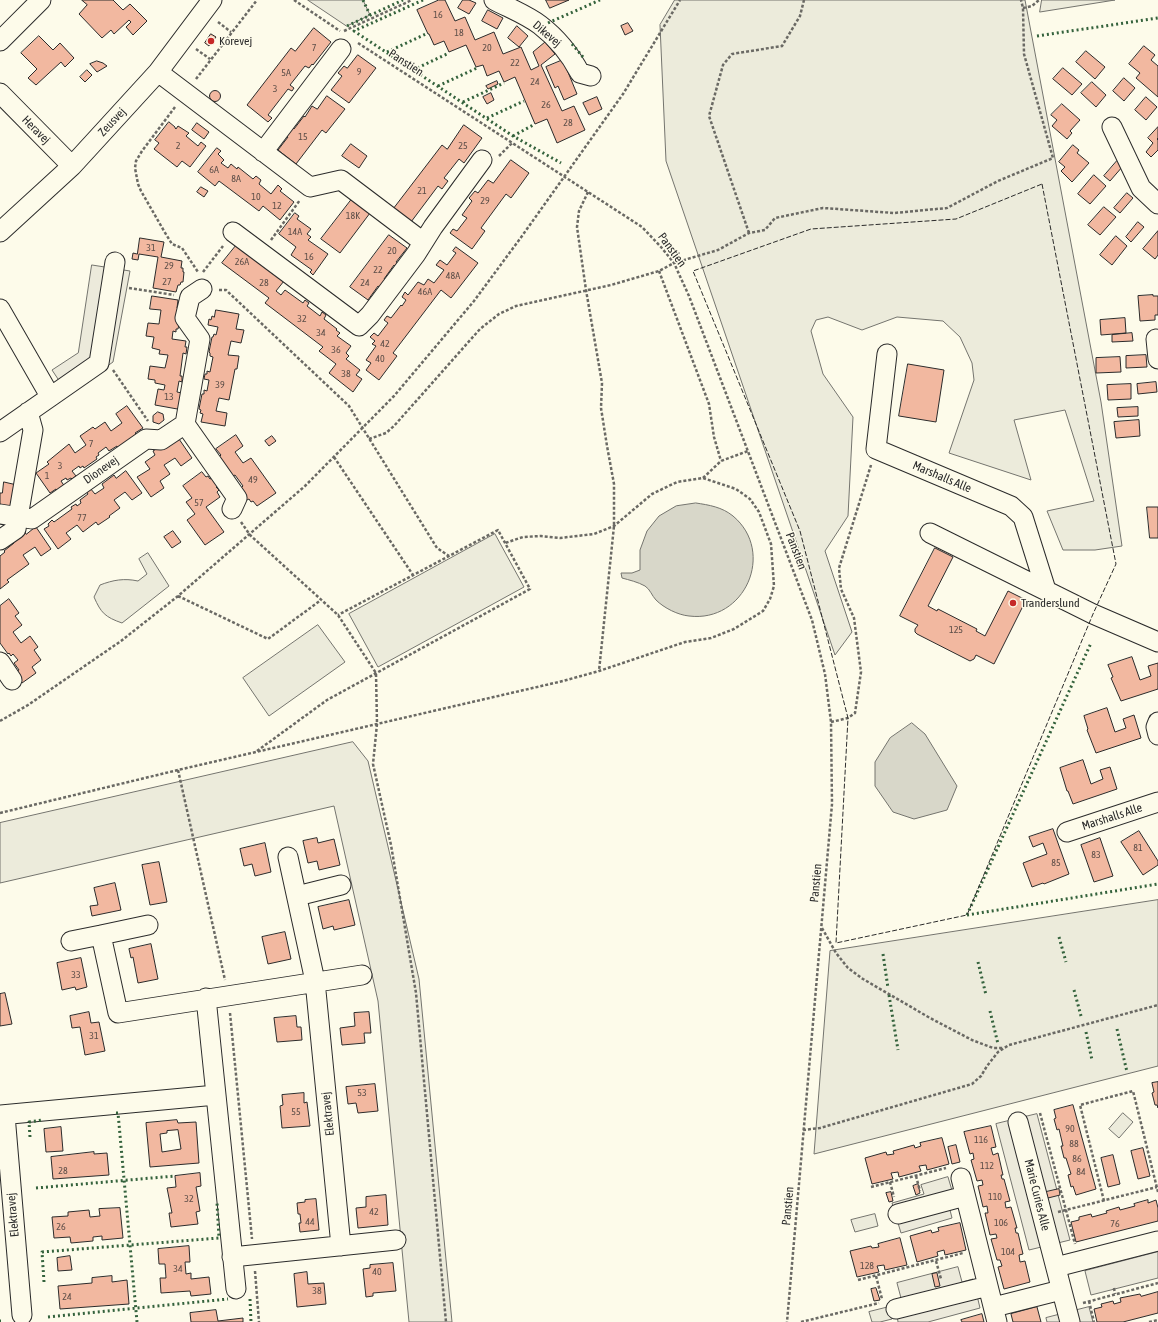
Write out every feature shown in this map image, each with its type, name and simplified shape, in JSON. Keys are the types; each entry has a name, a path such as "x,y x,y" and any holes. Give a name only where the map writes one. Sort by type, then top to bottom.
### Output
{"street":[{"path":"0,41 41,0"},
{"name":"Zeusvej","path":"0,232 72,166 158,72 212,0"},
{"name":"Dikevej","path":"494,0 540,25 559,42 580,72 591,76"},
{"path":"263,152 347,40"},
{"path":"158,72 310,187 341,180 423,242"},
{"name":"Heravej","path":"0,93 72,166"},
{"path":"1112,127 1141,188 1158,204"},
{"path":"233,232 359,326 370,315 416,254 433,226 482,160"},
{"path":"0,432 99,363 115,262"},
{"path":"196,293 185,318 200,339 185,424 237,498 232,508"},
{"path":"0,309 50,396"},
{"path":"1156,339 1158,359"},
{"path":"876,450 887,354"},
{"path":"0,540 16,529 9,516 33,430 28,412"},
{"name":"Dionevej","path":"9,516 32,519 146,439 161,440 185,424"},
{"name":"Marshalls Alle","path":"876,450 1011,506 1022,517 1046,590"},
{"path":"930,533 1093,614 1158,642"},
{"path":"0,662 12,680"},
{"path":"1158,722 1156,727 1158,735"},
{"name":"Marshalls Alle","path":"1067,832 1158,802"},
{"name":"Elektravej","path":"288,857 315,981 341,1246"},
{"path":"297,896 341,885"},
{"path":"71,941 148,925"},
{"path":"101,935 118,1012 362,975"},
{"path":"206,998 236,1289"},
{"name":"Elektravej","path":"22,1315 2,1115 216,1095"},
{"name":"Marie Curies Alle","path":"1018,1122 1066,1306"},
{"path":"961,1178 996,1315 1066,1306"},
{"path":"898,1214 965,1196"},
{"path":"232,1257 396,1240"},
{"path":"1056,1268 1158,1241"},
{"path":"896,1309 988,1286"}],"path":[{"path":"233,232 200,275 182,248 172,244 141,192 135,168 136,161 142,151 256,0"},
{"name":"Panstien","path":"294,0 347,40 642,227 661,246 674,263 690,296 812,620 825,674 831,722 832,804 787,1322"},
{"path":"347,40 412,0"},
{"path":"0,721 28,705 121,641 178,596 305,486 394,396 474,301 522,236 563,176 623,94 680,0"},
{"path":"749,234 709,116 723,65 732,54 782,46 800,16 804,0"},
{"path":"369,439 386,433 394,426 480,329 499,314 516,306 611,285 660,271 674,263 718,250 749,234 765,230 775,218 823,208 894,212 947,208 998,181 1053,158 1024,54 1023,8 1021,0"},
{"path":"1023,8 1032,6 1039,0"},
{"path":"218,22 232,32"},
{"path":"261,253 310,187"},
{"path":"588,192 579,211 577,227 602,383 601,408 614,484 614,526 600,671"},
{"path":"660,271 709,404 714,437 721,461"},
{"path":"131,288 196,293 226,290 349,406 437,548 449,556"},
{"path":"99,363 113,369 161,440"},
{"path":"831,722 848,718 855,713 861,672 854,618 841,589 839,568 876,450"},
{"path":"703,478 721,461 748,451"},
{"path":"334,457 413,575"},
{"path":"0,813 254,752 564,681 600,671 685,642 712,638 734,629 763,611 770,599 774,586 771,544 759,512 750,500 736,489 703,478 677,482 652,494 614,526 594,534 560,538 523,537 505,543"},
{"path":"254,752 327,700 530,589 498,530 338,615"},
{"path":"250,535 338,615 376,673 377,724 373,764 391,845 416,993 446,1322"},
{"path":"178,596 268,639 321,600"},
{"path":"821,927 836,954 848,968 863,979 930,1018 972,1040 993,1048 1005,1048"},
{"path":"803,1130 820,1128 972,1084 981,1076 998,1052 1009,1045 1158,1005"},
{"path":"1104,1201 1080,1105 1133,1091 1158,1192"},
{"path":"1040,1113 1075,1245"},
{"path":"871,1187 947,1168 961,1178"},
{"path":"1042,1216 1157,1187"},
{"path":"858,1280 979,1249"},
{"path":"801,1322 883,1302 876,1276"},
{"path":"1066,1306 1089,1302 1158,1283"},
{"path":"1114,1288 1116,1294"},
{"path":"1089,1302 1094,1322"},
{"path":"1149,1322 1158,1320"}],"shaded area":[{"path":"308,0 363,0 370,15 347,26"},
{"path":"675,0 1025,0 1101,402 1122,546 1095,550 1063,550 1047,511 1094,501 1065,410 1014,420 1031,480 949,453 974,380 972,363 960,337 943,321 897,317 862,330 828,317 816,320 811,331 823,374 853,417 848,516 825,551 852,632 835,655 666,161 660,25"},
{"path":"1042,0 1115,0 1040,12"},
{"path":"92,265 130,271 113,362 68,394 52,370 78,353"},
{"path":"696,503 720,508 733,516 746,531 752,548 753,565 748,582 739,597 726,608 709,615 689,616 676,613 659,603 647,587 622,578 621,573 632,573 640,570 640,550 647,531 659,516 676,506"},
{"path":"495,534 524,587 378,667 349,614"},
{"path":"148,553 169,586 122,623 111,619 101,611 94,597 100,585 119,580 138,581 147,574 139,559"},
{"path":"318,625 345,662 269,716 243,678"},
{"path":"912,723 925,734 957,786 947,810 914,819 893,812 875,786 875,762 890,738"},
{"path":"353,742 368,761 419,979 452,1322 409,1322 378,1001 334,806 0,883 0,823"},
{"path":"1158,900 1158,1066 814,1154 830,951"},
{"path":"1123,1113 1133,1122 1119,1138 1109,1129"},
{"path":"1037,1114 1070,1240 1029,1250 996,1124"},
{"path":"948,1177 956,1204 949,1206 952,1218 901,1233 892,1203 924,1194 921,1185"},
{"path":"875,1214 878,1226 855,1232 851,1220"},
{"path":"1158,1252 1158,1278 1091,1295 1085,1271"},
{"path":"958,1267 962,1282 973,1279 980,1308 928,1322 898,1322 897,1315 905,1313 897,1283"},
{"path":"889,1307 892,1319 872,1322 869,1312"},
{"path":"1089,1307 1093,1322 1047,1322 1046,1318"}],"building":[{"path":"82,0 113,0 123,10 130,4 147,21 133,35 126,27 131,22 129,20 114,34 111,30 102,38 79,14 87,5"},
{"path":"439,0 445,0 455,21 465,17 475,40 494,32 503,54 521,47 531,70 539,66 533,52 545,42 555,54 541,65 562,111 574,106 585,130 557,143 547,119 535,124 515,77 504,82 499,71 487,76 483,65 476,67 466,45 449,52 444,41 434,45 417,10"},
{"path":"463,0 469,0 476,3 469,14 458,8"},
{"path":"546,0 569,0 550,8"},
{"path":"488,10 503,18 497,29 482,21"},
{"path":"628,23 633,31 625,35 621,26"},
{"path":"517,26 528,36 519,47 508,38"},
{"path":"314,28 331,42 313,65 312,64 309,68 305,66 290,85 294,88 292,91 288,89 268,115 272,118 268,122 247,105 291,48 295,51"},
{"path":"211,34 216,37 209,46 205,43"},
{"path":"39,36 53,50 60,43 74,58 65,67 61,62 36,85 28,78 37,69 21,53"},
{"path":"1144,46 1155,55 1151,60 1158,66 1158,97 1136,78 1140,73 1129,64"},
{"path":"1086,51 1105,67 1095,79 1076,62"},
{"path":"358,55 376,68 349,103 331,90 342,76 338,73 344,66 347,68"},
{"path":"563,60 577,94 564,100 558,86 555,88 546,67"},
{"path":"97,61 107,66 97,72 90,64"},
{"path":"1063,68 1082,84 1072,95 1053,79"},
{"path":"87,70 92,75 85,82 80,77"},
{"path":"1124,78 1135,88 1124,101 1113,91"},
{"path":"497,81 498,84 488,89 486,86"},
{"path":"1092,82 1106,95 1096,107 1081,93"},
{"path":"215,90 219,92 221,96 219,100 215,102 211,100 209,96 211,92"},
{"path":"491,93 494,100 487,104 483,97"},
{"path":"327,96 345,109 326,133 322,130 296,164 278,150 288,137 285,134 291,126 294,129 304,116 305,117 312,106 317,109"},
{"path":"597,97 602,109 589,115 583,103"},
{"path":"1146,97 1157,107 1146,120 1135,110"},
{"path":"1062,104 1080,120 1070,131 1072,133 1067,139 1052,126 1057,120 1051,115"},
{"path":"169,122 176,129 178,126 189,133 186,136 198,146 201,142 206,146 190,167 182,161 177,167 154,149 159,143 155,140"},
{"path":"197,123 209,132 204,139 192,130"},
{"path":"464,125 482,138 464,163 459,159 444,178 448,181 442,189 438,186 411,222 393,209 442,145 447,149"},
{"path":"1158,127 1158,150 1151,157 1146,152 1153,143 1148,138"},
{"path":"351,144 367,156 359,168 342,156"},
{"path":"1073,145 1079,150 1077,153 1089,163 1072,182 1061,171 1065,167 1059,162"},
{"path":"217,148 221,151 218,154 224,160 221,163 228,168 231,164 237,169 238,167 253,179 256,176 261,180 259,184 271,194 278,185 282,189 280,191 294,202 280,220 263,206 259,211 219,181 215,186 198,172"},
{"path":"511,160 529,173 511,198 506,194 481,228 485,231 472,249 450,233 453,229 457,231 467,218 462,215 472,201 469,198 475,191 478,193 488,180 493,183"},
{"path":"1117,161 1123,166 1110,181 1104,176"},
{"path":"1094,175 1106,186 1090,204 1078,194"},
{"path":"201,187 208,191 204,197 197,192"},
{"path":"1127,193 1133,198 1120,213 1114,208"},
{"path":"352,199 370,213 340,253 321,239"},
{"path":"1104,207 1116,217 1100,235 1088,225"},
{"path":"295,213 299,216 297,219 311,229 307,234 311,237 308,240 328,254 313,275 310,272 312,270 291,255 296,247 279,234"},
{"path":"1138,222 1144,227 1131,242 1126,237"},
{"path":"1158,231 1158,255 1155,259 1143,249"},
{"path":"389,235 407,248 396,262 400,264 397,268 394,265 384,279 387,281 382,289 378,286 368,300 350,287"},
{"path":"1116,236 1127,246 1112,265 1100,255"},
{"path":"140,238 164,242 161,257 182,261 181,268 183,268 184,272 183,282 178,285 176,292 153,288 158,257 139,254 138,260 132,259 133,253 137,254"},
{"path":"239,242 284,281 276,291 281,295 285,290 303,303 305,300 309,303 307,306 320,316 322,312 326,315 324,319 340,333 337,336 351,346 346,353 349,356 346,359 360,370 356,375 362,379 353,392 329,373 336,364 319,351 323,347 265,303 269,298 222,263"},
{"path":"456,247 478,263 451,298 441,290 393,353 397,356 379,380 366,370 371,363 366,360 376,346 372,344 375,341 370,337 374,333 378,336 388,323 384,320 387,316 391,318 401,305 402,306 406,300 402,297 405,292 408,295 418,282 424,285 428,279 434,283 444,270 436,265 440,260 447,265 456,253 453,251"},
{"path":"152,296 178,300 177,308 181,313 178,329 176,329 176,332 173,331 172,339 186,341 185,347 187,347 186,354 183,353 180,376 182,376 182,382 179,381 177,392 182,393 183,410 155,405 158,389 164,390 165,385 155,383 155,380 148,379 150,366 165,368 168,355 159,354 160,350 152,348 154,337 146,336 148,323 159,324 161,310 150,309"},
{"path":"1138,296 1158,296 1158,315 1155,315 1155,320 1140,321"},
{"path":"216,310 239,314 236,329 244,330 241,343 231,341 228,355 239,356 229,400 219,398 216,411 227,413 225,426 201,422 203,414 200,413 201,410 199,409 202,394 204,394 204,390 207,391 209,380 204,379 207,371 210,372 213,357 210,356 209,352 212,337 214,334 216,335 218,327 208,325 209,319 211,320 212,316 214,317"},
{"path":"1125,318 1126,333 1101,335 1100,320"},
{"path":"1132,333 1133,341 1112,342 1112,335"},
{"path":"1146,355 1147,367 1126,368 1126,356"},
{"path":"1120,357 1121,372 1096,373 1096,358"},
{"path":"908,364 944,370 936,422 899,416"},
{"path":"1156,382 1157,392 1138,394 1137,384"},
{"path":"1131,384 1131,399 1108,400 1107,385"},
{"path":"127,406 143,428 135,433 137,435 118,448 117,446 109,451 106,447 98,453 99,455 96,457 97,459 84,468 83,466 80,468 79,466 72,471 76,476 72,479 67,480 66,478 61,481 65,487 57,491 56,489 50,493 36,473 49,464 47,462 69,444 75,453 86,445 80,436 93,427 95,429 105,422 111,431 122,423 116,414"},
{"path":"1138,407 1138,416 1118,417 1117,408"},
{"path":"158,412 163,414 164,420 159,424 153,422 153,416"},
{"path":"1139,420 1140,436 1116,438 1114,422"},
{"path":"236,435 243,446 235,452 243,463 251,458 276,493 257,506 253,501 251,502 249,499 247,500 241,492 241,488 243,486 235,475 233,476 219,457 221,455 216,449"},
{"path":"272,436 276,441 269,446 265,441"},
{"path":"179,439 192,458 181,466 175,458 164,465 170,474 160,481 164,488 151,497 137,477 150,469 145,462 155,455 153,451 166,443"},
{"path":"126,471 142,493 132,500 125,492 114,500 120,508 109,516 110,517 98,525 96,522 83,532 77,525 66,533 71,539 58,549 44,529 49,526 48,524 52,520 54,522 72,509 71,507 76,504 77,506 81,503 80,500 88,494 86,491 90,488 95,494 104,488 102,484 114,475 116,478"},
{"path":"202,472 206,477 208,476 210,479 212,478 218,486 216,487 219,490 217,492 220,497 206,507 224,532 205,545 187,520 195,514 186,502 192,498 183,486"},
{"path":"4,482 17,485 13,509 0,510 0,493 2,493"},
{"path":"1147,507 1158,507 1158,538 1150,538"},
{"path":"36,527 51,549 41,556 35,547 23,555 29,564 7,580 9,582 0,589 0,556 14,543 12,540 24,531 26,534"},
{"path":"173,531 181,542 172,548 164,537"},
{"name":"Tranderslund","path":"935,548 953,557 928,606 937,611 938,609 977,629 976,631 985,636 1008,591 1026,600 994,664 976,655 974,659 970,661 917,634 915,629 918,625 900,616"},
{"path":"9,599 19,613 15,616 22,625 13,632 21,643 30,636 38,647 34,650 41,660 32,667 36,673 22,683 17,676 17,671 19,670 14,663 18,660 13,654 11,656 9,653 8,654 0,643 0,606"},
{"path":"1132,657 1140,680 1151,676 1148,666 1158,663 1158,689 1121,701 1111,678 1113,677 1108,665"},
{"path":"1107,708 1115,732 1126,728 1123,719 1134,715 1141,738 1096,753 1087,730 1084,716"},
{"path":"1083,760 1091,784 1103,779 1100,770 1110,767 1117,789 1073,804 1067,791 1060,768"},
{"path":"1053,829 1069,874 1032,887 1023,863 1047,854 1043,843 1033,847 1029,837"},
{"path":"1139,831 1158,861 1158,865 1143,875 1121,842"},
{"path":"317,838 318,843 334,839 340,865 319,870 317,861 308,863 303,841"},
{"path":"1100,838 1113,876 1094,882 1081,845"},
{"path":"265,843 271,872 255,876 252,864 244,866 240,849"},
{"path":"159,862 167,902 150,905 142,865"},
{"path":"115,883 121,910 92,916 90,906 98,905 94,888"},
{"path":"349,900 355,925 334,930 333,926 323,929 318,907"},
{"path":"285,932 291,959 268,964 262,937"},
{"path":"151,944 158,979 138,983 133,957 131,958 129,949"},
{"path":"81,958 87,987 76,990 75,987 62,990 57,963"},
{"path":"5,993 12,1024 0,1026 0,994"},
{"path":"89,1012 91,1023 99,1022 105,1051 85,1055 80,1027 72,1028 70,1016"},
{"path":"369,1012 371,1033 364,1033 365,1043 342,1045 340,1028 355,1026 354,1013"},
{"path":"296,1016 297,1027 301,1027 302,1040 277,1042 274,1018"},
{"path":"1158,1082 1158,1108 1157,1105 1155,1105 1152,1093 1154,1092 1152,1083"},
{"path":"375,1084 378,1111 358,1113 356,1103 348,1104 346,1087"},
{"path":"304,1093 304,1103 307,1102 310,1126 282,1128 280,1106 283,1105 282,1095"},
{"path":"1073,1105 1096,1189 1076,1195 1073,1186 1071,1187 1068,1175 1071,1174 1066,1158 1064,1158 1059,1129 1057,1130 1054,1119 1056,1118 1054,1110"},
{"path":"177,1120 178,1123 196,1122 199,1163 150,1167 146,1123","holes":["178,1130 181,1149 162,1152 160,1134 167,1133 167,1131"]},
{"path":"991,1126 996,1147 991,1148 993,1155 998,1153 1003,1175 1001,1175 1002,1179 1004,1179 1010,1201 1005,1202 1006,1208 1011,1207 1017,1228 1015,1228 1016,1233 1018,1233 1023,1254 1019,1255 1020,1262 1025,1261 1030,1282 1004,1289 998,1267 1002,1266 1000,1260 997,1260 991,1239 997,1238 996,1234 990,1235 985,1213 988,1213 987,1206 983,1207 978,1186 983,1185 982,1180 977,1181 971,1160 974,1159 973,1153 970,1154 964,1132"},
{"path":"61,1127 63,1151 46,1152 44,1129"},
{"path":"942,1138 949,1164 927,1170 926,1165 919,1166 921,1171 899,1177 898,1172 891,1173 893,1179 872,1184 865,1158 886,1152 887,1155 894,1154 893,1151 914,1145 915,1148 921,1146 920,1143"},
{"path":"956,1145 960,1162 952,1164 948,1147"},
{"path":"1143,1148 1150,1176 1138,1179 1131,1151"},
{"path":"94,1152 94,1154 107,1153 109,1175 53,1179 51,1157"},
{"path":"1113,1155 1120,1184 1108,1187 1101,1158"},
{"path":"200,1173 201,1186 196,1187 200,1211 196,1212 198,1224 171,1227 169,1213 172,1213 167,1188 176,1187 175,1176"},
{"path":"918,1184 920,1193 916,1195 913,1186"},
{"path":"1059,1189 1060,1195 1048,1198 1046,1192"},
{"path":"891,1192 893,1201 889,1202 886,1193"},
{"path":"386,1195 388,1225 358,1228 356,1208 366,1207 366,1197"},
{"path":"316,1199 319,1230 300,1232 299,1223 301,1223 297,1203 305,1202 305,1200"},
{"path":"1148,1200 1148,1203 1156,1200 1158,1208 1158,1221 1076,1242 1071,1222 1079,1220 1079,1217 1091,1214 1092,1217 1107,1213 1106,1211 1119,1207 1120,1210 1135,1206 1134,1204"},
{"path":"120,1208 123,1238 102,1240 102,1236 93,1237 93,1241 71,1243 70,1237 54,1238 52,1217 68,1216 68,1212 89,1210 90,1217 100,1216 99,1209"},
{"path":"960,1223 966,1250 945,1255 944,1250 937,1252 938,1256 917,1262 910,1236 931,1230 932,1233 939,1231 938,1228"},
{"path":"900,1238 907,1265 885,1270 884,1265 877,1266 879,1272 857,1277 850,1251 871,1246 872,1248 879,1247 878,1244"},
{"path":"189,1246 190,1262 185,1262 186,1274 191,1273 191,1279 209,1277 211,1294 191,1296 190,1291 161,1293 160,1278 166,1278 165,1264 159,1264 158,1249"},
{"path":"70,1256 72,1270 58,1271 57,1258"},
{"path":"393,1263 396,1291 373,1293 373,1296 366,1297 363,1269 370,1268 370,1265"},
{"path":"307,1272 308,1284 324,1283 326,1304 297,1307 294,1274"},
{"path":"937,1273 940,1286 935,1287 932,1274"},
{"path":"112,1276 112,1282 127,1280 129,1304 60,1309 58,1286 92,1283 92,1278"},
{"path":"876,1288 880,1300 874,1301 871,1289"},
{"path":"1158,1292 1158,1313 1123,1322 1097,1322 1094,1309 1102,1307 1101,1304 1113,1301 1114,1304 1121,1302 1120,1298 1140,1294 1141,1296"},
{"path":"1037,1307 1041,1322 1013,1322 1011,1314"},
{"path":"216,1310 218,1321 243,1318 243,1322 191,1322 190,1313"},
{"path":"982,1314 984,1322 962,1322 961,1320"}],"hedge":[{"path":"363,0 370,15"},
{"path":"347,26 403,0"},
{"path":"423,0 354,31 513,136 561,163"},
{"path":"548,23 600,0"},
{"path":"1037,36 1158,18"},
{"path":"387,52 428,33"},
{"path":"572,44 583,57"},
{"path":"413,70 449,53"},
{"path":"438,86 477,68"},
{"path":"463,102 504,83"},
{"path":"487,118 524,101"},
{"path":"513,136 535,124"},
{"path":"967,915 1091,643"},
{"path":"967,915 1158,884"},
{"path":"1059,937 1066,962"},
{"path":"883,954 888,988"},
{"path":"978,962 986,995"},
{"path":"1074,990 1081,1016"},
{"path":"889,995 898,1050"},
{"path":"990,1011 998,1044"},
{"path":"1117,1029 1127,1072"},
{"path":"1086,1032 1092,1060"},
{"path":"116,1113 118,1113 137,1322"},
{"path":"30,1137 29,1122 43,1120"},
{"path":"36,1188 175,1176"},
{"path":"44,1282 42,1252 219,1238 217,1203"},
{"path":"48,1317 228,1299"},
{"path":"250,1299 251,1322"}],"fence":[{"path":"1042,184 1116,564 1093,614 967,915 836,943 848,718 800,531 693,271 811,229 956,219 1042,184"}],"place":[{"name":"Korevej","path":"211,41"},
{"name":"Tranderslund","path":"1013,603"}]}
